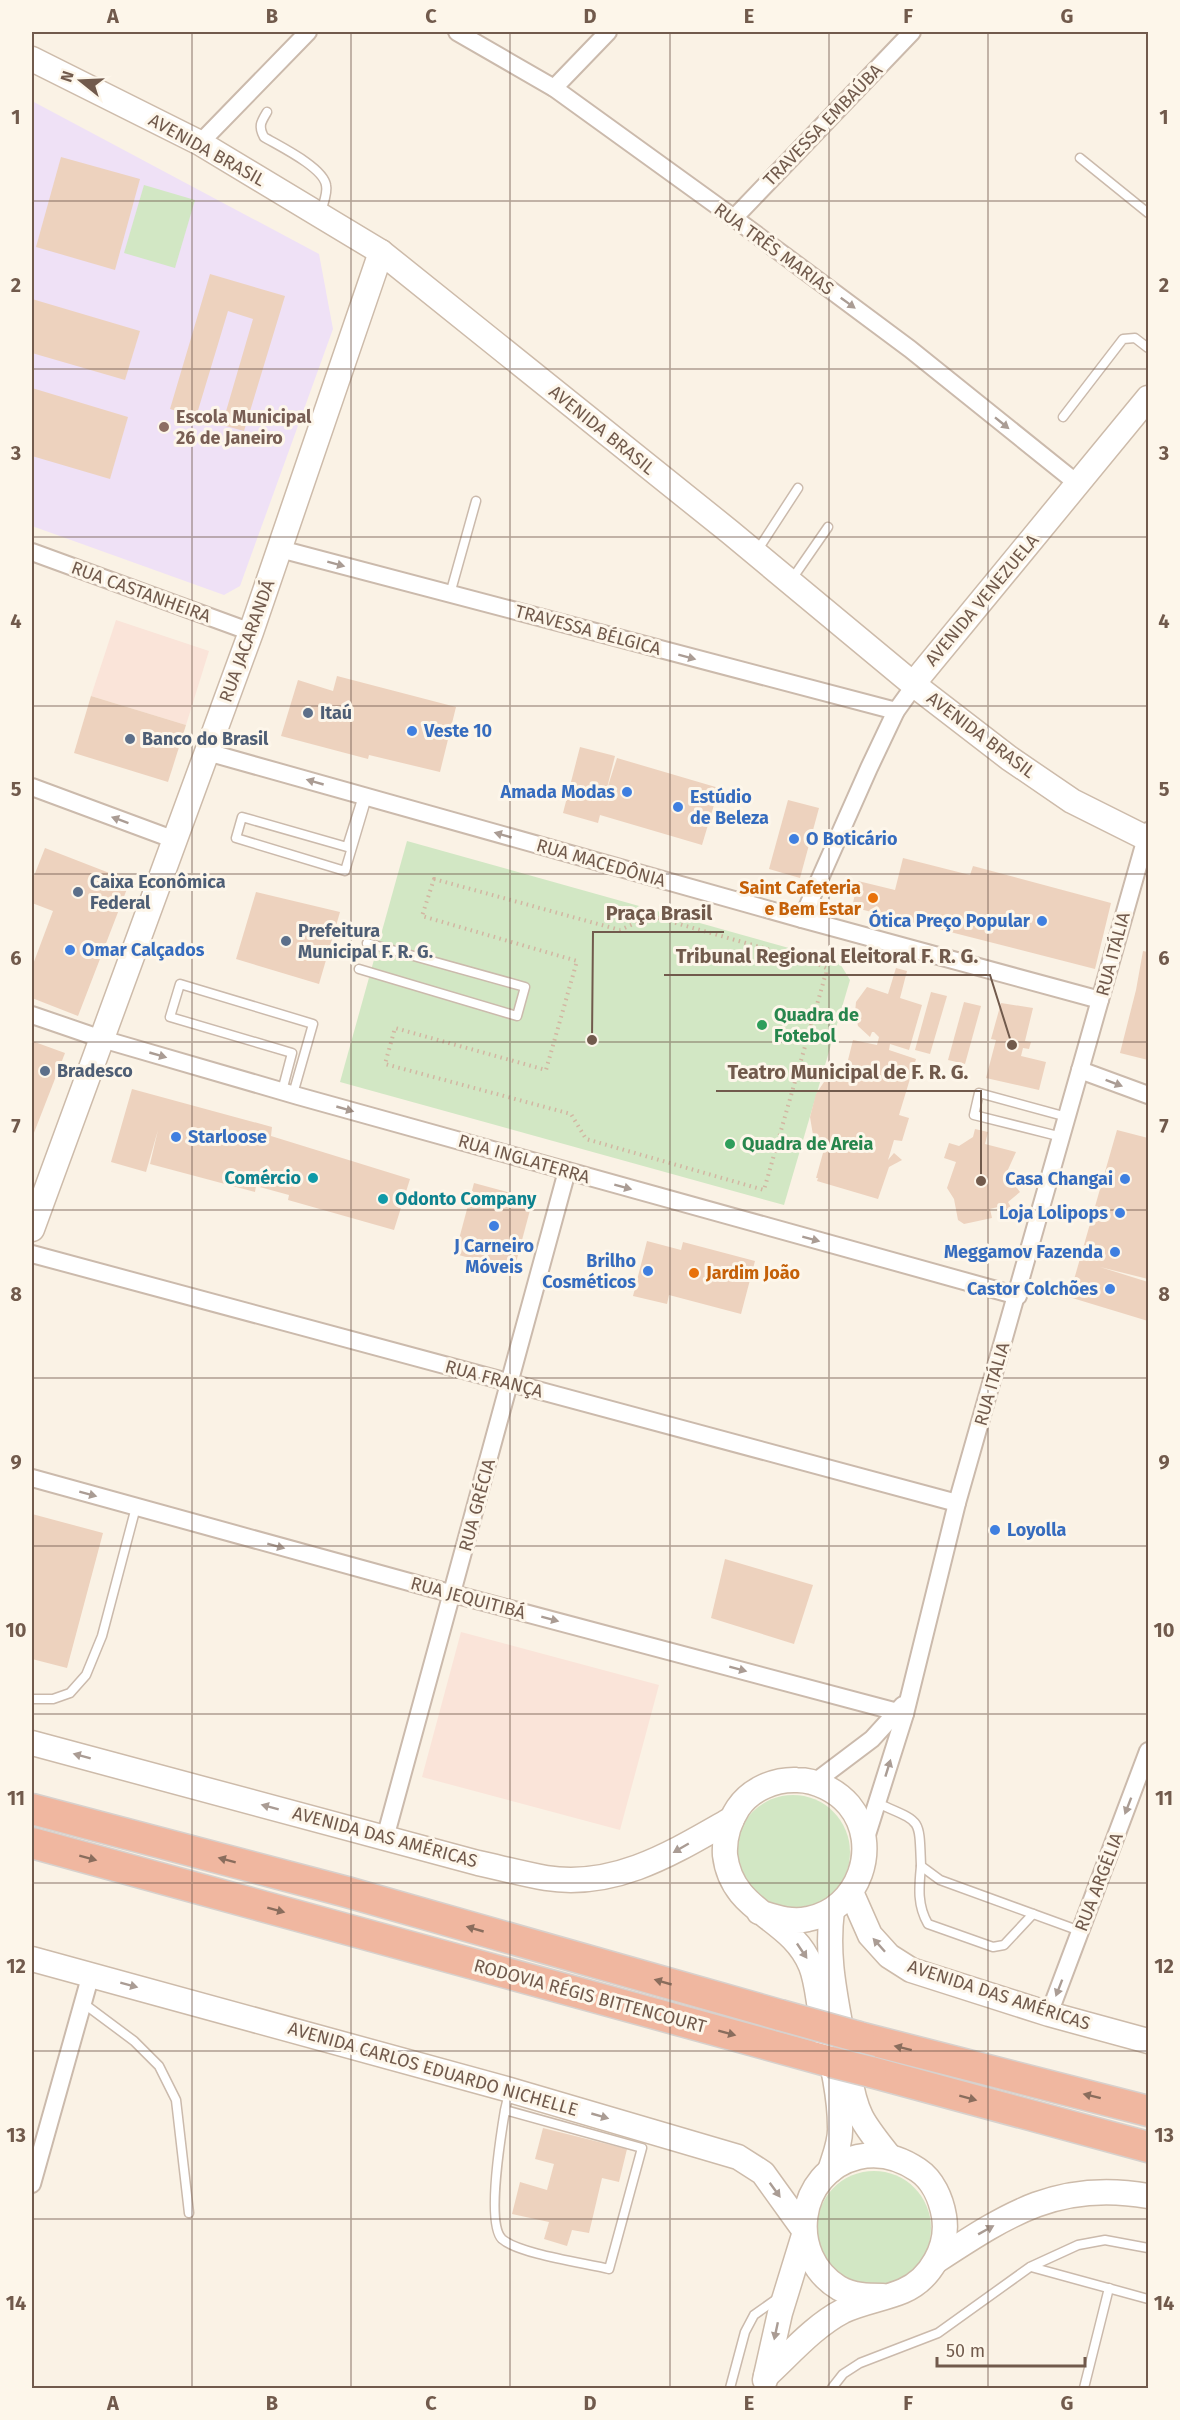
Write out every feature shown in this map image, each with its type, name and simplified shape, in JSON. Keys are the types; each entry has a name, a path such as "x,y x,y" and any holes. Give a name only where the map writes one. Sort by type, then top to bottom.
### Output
{"highway":[{"name":"RODOVIA RÉGIS BITTENCOURT","path":"32,1809 346,1892 859,2037 1149,2111"},
{"name":"RODOVIA RÉGIS BITTENCOURT","path":"32,1843 1149,2147"}],"main road":[{"name":"AVENIDA BRASIL","path":"32,59 200,143 381,252 755,553 913,684 1009,758 1072,801 1148,836"},
{"name":"RUA JACARANDÁ","path":"32,1229 251,633 381,252"},
{"name":"AVENIDA VENEZUELA","path":"913,684 1149,398"},
{"name":"AVENIDA DAS AMÉRICAS","path":"32,1743 385,1838 548,1878 584,1879 622,1874 666,1856 732,1819"},
{"path":"759,1912 783,1920 808,1919 832,1910 851,1892 862,1869 864,1844 860,1823 849,1805 834,1791 815,1782 799,1779 767,1785 753,1793 741,1805 732,1819 724,1844 727,1871 739,1894 759,1912 786,1931 802,1948 812,1968 833,2075 840,2128 839,2142 830,2171"},
{"name":"AVENIDA DAS AMÉRICAS","path":"851,1892 870,1935 889,1956 910,1970 1149,2041"},
{"path":"832,1910 828,1938 831,1972 854,2103 862,2122 889,2156"},
{"name":"AVENIDA CARLOS EDUARDO NICHELLE","path":"32,1959 91,1974 644,2139 738,2157 763,2174 804,2232"},
{"path":"868,2155 889,2156 907,2163 922,2173 934,2188 942,2205 945,2224 943,2243 936,2261 923,2278 904,2290 843,2311 825,2323 764,2382 785,2293 804,2232 805,2213 818,2183 830,2171 848,2160 868,2155"},
{"path":"936,2261 985,2229 1028,2208 1060,2196 1119,2191 1149,2196"},
{"path":"804,2232 810,2256 823,2275 840,2288 861,2296 884,2296"}],"street":[{"path":"200,143 308,32"},
{"name":"RUA TRÊS MARIAS","path":"457,32 554,88 734,218 910,349 1078,484"},
{"path":"554,88 608,32"},
{"name":"TRAVESSA EMBAÚBA","path":"734,218 912,32"},
{"name":"TRAVESSA BÉLGICA","path":"280,549 896,711"},
{"name":"RUA CASTANHEIRA","path":"32,552 251,633"},
{"name":"AVENIDA VENEZUELA","path":"802,919 896,711 913,684"},
{"name":"RUA MACEDÔNIA","path":"207,752 1100,1000"},
{"path":"32,787 175,840"},
{"name":"RUA ITÁLIA","path":"864,1844 903,1708 957,1503 1148,836"},
{"name":"RUA INGLATERRA","path":"32,1015 102,1039 288,1093 1018,1296"},
{"path":"1080,1070 1149,1095"},
{"name":"RUA GRÉCIA","path":"385,1838 567,1171"},
{"name":"RUA FRANÇA","path":"32,1254 957,1503"},
{"name":"RUA JEQUITIBÁ","path":"32,1478 453,1594 903,1708"},
{"name":"RUA ITÁLIA","path":"815,1782 872,1739 903,1708"},
{"name":"RUA ARGÉLIA","path":"1049,2013 1145,1772 1149,1751"},
{"path":"32,2184 91,1974"}],"lane":[{"path":"267,112 260,122 260,130 264,137 325,178 327,188 320,215"},
{"path":"1080,158 1149,213"},
{"path":"1063,417 1123,339 1135,338 1149,348"},
{"path":"755,553 798,488"},
{"path":"450,594 476,501"},
{"path":"790,582 828,527"},
{"path":"365,796 345,871 236,838 242,817 347,847 365,796"},
{"path":"359,969 517,1016 525,987 367,943"},
{"path":"180,984 313,1024 288,1093 292,1053 170,1017 180,984"},
{"path":"1062,1137 974,1115 979,1093 1067,1117"},
{"path":"32,1699 53,1699 70,1693 86,1675 102,1636 136,1507"},
{"path":"877,1803 913,1819 920,1828 919,1895 921,1913 928,1924 993,1947 1004,1945 1033,1914"},
{"path":"921,1866 940,1880 1080,1931"},
{"path":"83,2003 134,2041 159,2066 176,2100 189,2213"},
{"path":"507,2100 495,2182 496,2226 501,2238 517,2247 609,2269 644,2139"},
{"path":"832,2388 843,2374 860,2363 938,2333 1030,2267 1078,2246 1105,2240 1149,2248"},
{"path":"1030,2267 1149,2299"},
{"path":"1084,2388 1109,2289"},
{"path":"730,2388 745,2332 754,2315 785,2293"}],"path":[{"path":"434,879 620,930 651,916 816,963 826,968 764,1190 586,1139 572,1114 385,1064 395,1028 546,1070 577,961 422,916 434,879"}],"shaded area":[{"name":"Escola Municipal 26 de Janeiro","path":"32,101 319,254 333,329 240,586 224,595 32,526"},
{"path":"116,620 209,651 186,725 91,696"},
{"path":"461,1632 659,1685 620,1830 422,1777"}],"green space":[{"path":"144,185 195,200 175,268 124,253"},
{"path":"407,841 839,962 850,980 784,1205 340,1082"},
{"path":"793,1795 815,1799 833,1812 846,1830 850,1852 846,1874 833,1892 815,1905 793,1909 771,1905 753,1892 740,1874 736,1852 740,1830 753,1812 771,1799"},
{"path":"874,2171 896,2175 914,2188 927,2206 931,2228 927,2250 914,2268 896,2281 874,2285 852,2281 834,2268 821,2250 817,2228 821,2206 834,2188 852,2175"}],"building":[{"path":"61,157 140,179 115,270 36,247"},
{"path":"210,274 285,296 244,431 222,425 253,319 228,311 196,417 170,409"},
{"path":"32,299 140,331 125,380 32,353"},
{"path":"32,388 128,417 110,479 32,456"},
{"path":"337,676 456,707 440,772 369,755 368,759 281,736 298,680 333,691"},
{"name":"Banco do Brasil","path":"91,696 186,725 168,782 74,753"},
{"path":"580,747 615,756 606,792 617,758 719,788 702,845 600,815 598,823 563,813"},
{"name":"O Boticário","path":"788,800 819,808 800,878 769,869"},
{"path":"45,848 130,881 78,1016 32,998 32,967 53,911 32,903 32,881"},
{"path":"903,858 970,875 973,866 1111,903 1095,969 852,907 858,881 895,890"},
{"name":"Prefeitura Municipal F. R. G.","path":"256,892 340,912 319,984 236,959"},
{"path":"1143,951 1148,952 1148,1060 1120,1053"},
{"path":"896,968 907,971 900,998 922,1005 909,1050 890,1044 889,1050 916,1059 899,1115 909,1118 902,1141 894,1140 888,1160 894,1153 902,1160 889,1167 878,1199 817,1181 823,1153 813,1135 810,1117 816,1094 826,1079 838,1069 846,1068 853,1040 877,1045 879,1037 874,1032 870,1037 858,1026 855,1013 856,1002 867,987 888,994"},
{"path":"931,992 947,996 930,1054 915,1050"},
{"path":"964,1002 981,1006 965,1064 948,1060"},
{"path":"1001,1003 1033,1008 1025,1041 1031,1042 1029,1049 1023,1048 1021,1056 1046,1062 1039,1090 986,1078 996,1040 991,1039"},
{"name":"Bradesco","path":"32,1041 65,1053 32,1138"},
{"path":"132,1089 272,1127 271,1136 410,1179 394,1230 288,1200 289,1195 256,1186 255,1192 150,1164 158,1130 146,1172 111,1162"},
{"path":"975,1129 988,1132 985,1144 1016,1152 1006,1174 1020,1192 1008,1202 1016,1216 1003,1220 998,1207 990,1209 992,1218 964,1224 958,1220 954,1199 947,1188 956,1162 944,1158 949,1143 959,1146 973,1137"},
{"path":"1117,1130 1148,1138 1148,1279 1100,1267 1148,1282 1148,1321 1069,1297"},
{"name":"J Carneiro Móveis","path":"474,1183 533,1199 514,1270 455,1254"},
{"path":"647,1241 681,1250 683,1242 755,1261 741,1314 669,1295 667,1304 633,1296"},
{"path":"32,1514 103,1533 67,1668 32,1659"},
{"path":"725,1559 813,1585 794,1644 711,1618"},
{"path":"543,2128 627,2149 619,2182 602,2178 589,2233 572,2230 567,2246 544,2239 549,2222 512,2214 520,2182 547,2190 554,2164 535,2159"}],"place":[{"name":"Escola Municipal 26 de Janeiro","path":"164,427"},
{"name":"Itaú","path":"308,713"},
{"name":"Veste 10","path":"412,731"},
{"name":"Banco do Brasil","path":"130,739"},
{"name":"Amada Modas","path":"627,792"},
{"name":"Estúdio de Beleza","path":"678,807"},
{"name":"O Boticário","path":"794,839"},
{"name":"Caixa Econômica Federal","path":"78,892"},
{"name":"Saint Cafeteria e Bem Estar","path":"873,898"},
{"name":"Ótica Preço Popular","path":"1042,921"},
{"name":"Prefeitura Municipal F. R. G.","path":"286,941"},
{"name":"Omar Calçados","path":"70,950"},
{"name":"Quadra de Fotebol","path":"762,1025"},
{"name":"Praça Brasil","path":"592,1040"},
{"name":"Tribunal Regional Eleitoral F. R. G.","path":"1012,1045"},
{"name":"Bradesco","path":"45,1071"},
{"name":"Starloose","path":"176,1137"},
{"name":"Quadra de Areia","path":"730,1144"},
{"name":"Comércio","path":"313,1178"},
{"name":"Casa Changai","path":"1125,1179"},
{"name":"Teatro Municipal de F. R. G.","path":"981,1181"},
{"name":"Odonto Company","path":"383,1199"},
{"name":"Loja Lolipops","path":"1120,1213"},
{"name":"J Carneiro Móveis","path":"494,1226"},
{"name":"Meggamov Fazenda","path":"1115,1252"},
{"name":"Brilho Cosméticos","path":"648,1271"},
{"name":"Jardim João","path":"694,1273"},
{"name":"Castor Colchões","path":"1110,1289"},
{"name":"Loyolla","path":"995,1530"}]}
